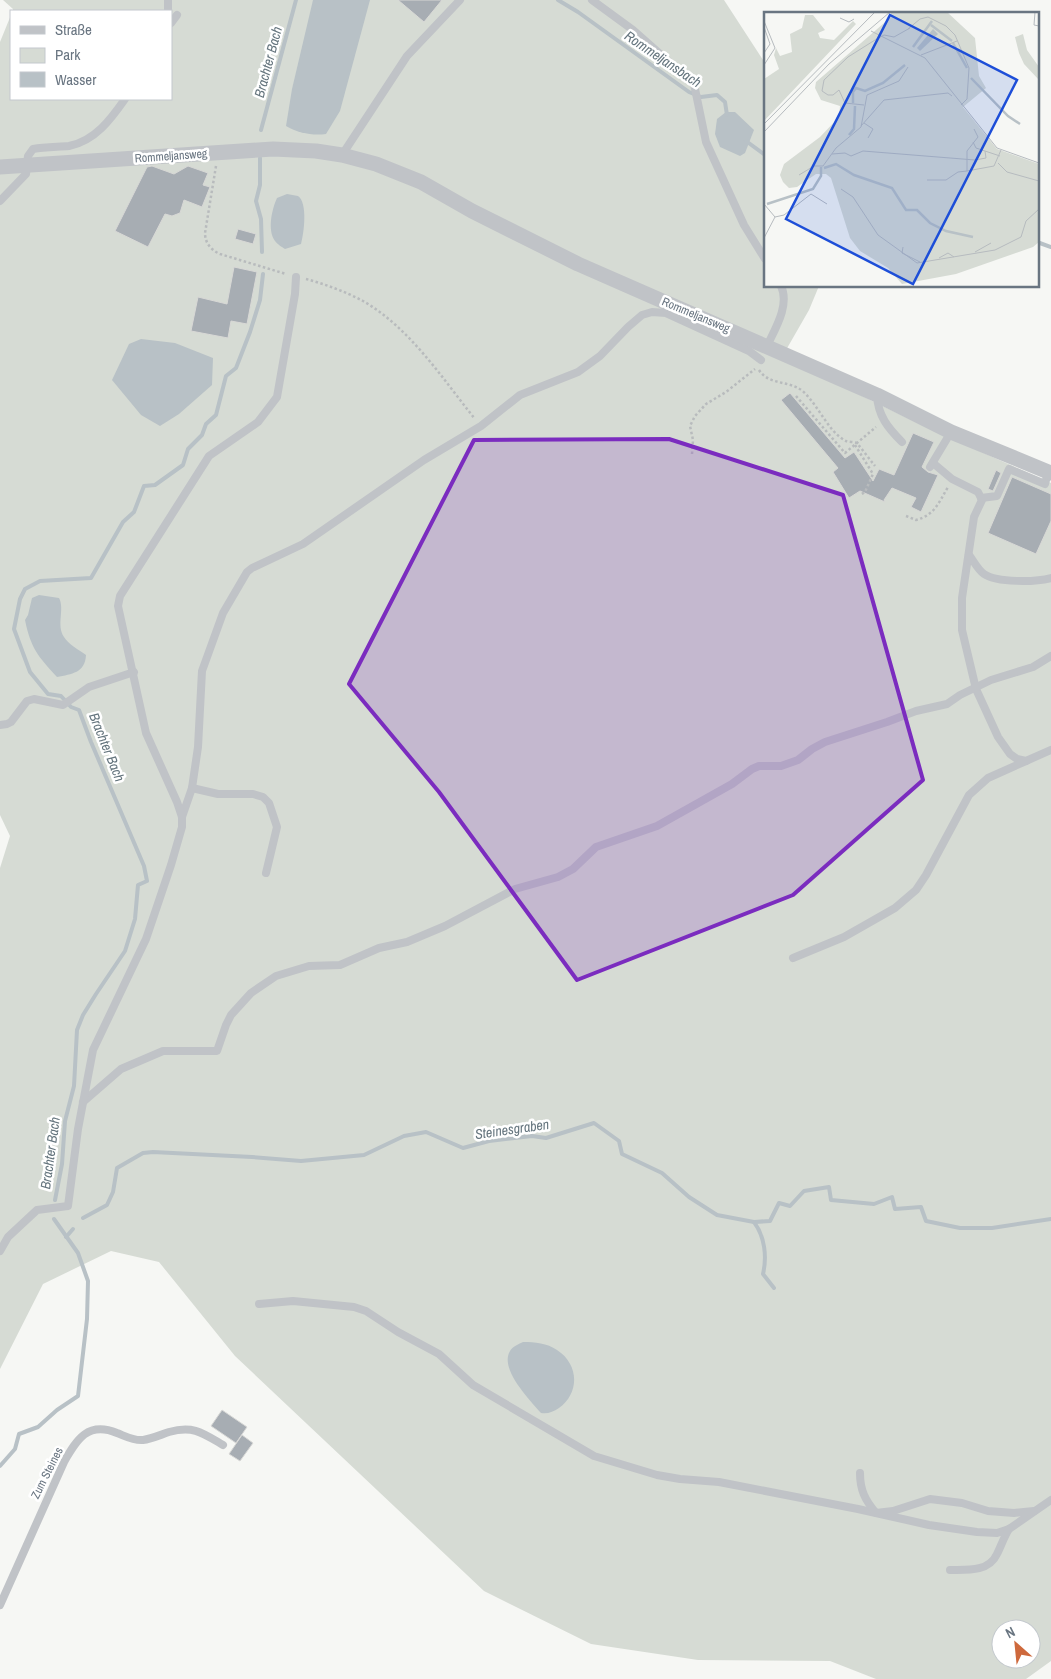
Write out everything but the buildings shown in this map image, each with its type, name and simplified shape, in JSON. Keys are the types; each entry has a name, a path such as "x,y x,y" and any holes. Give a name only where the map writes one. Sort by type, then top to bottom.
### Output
{"street":[{"name":"Rommeljansweg","path":"0,167 273,149 316,151 376,164 421,182 472,211 578,264 764,353 877,395 951,432 1050,473"}],"lane":[{"path":"342,156 408,56 460,0"},
{"path":"592,0 633,30 692,81 695,87 708,148 744,225 764,258"},
{"path":"172,22 177,15"},
{"path":"0,201 26,174 28,156 33,149 68,146 90,139 104,126 125,100"},
{"path":"0,1251 8,1237 37,1210 68,1206 83,1102 93,1050 146,939 182,827 182,818 177,802 146,733 118,606 120,596 209,456 258,422 277,398 296,294 296,277"},
{"path":"182,818 192,788 198,747 202,671 224,613 242,578 252,568 303,544 424,460 481,426 520,395 578,372 600,356 642,315 652,312 666,313 749,351 764,353 780,315 784,299 781,288"},
{"path":"877,395 877,402 883,421 902,442"},
{"path":"951,432 932,465 952,479 978,492 982,500 974,517 962,598 962,630 976,689 998,738 1004,747 1017,759 1026,761"},
{"path":"981,498 997,496 1009,469 1045,484 1050,473"},
{"path":"969,555 984,574 1006,581 1044,580 1051,578"},
{"path":"83,1102 121,1069 163,1050 217,1050 231,1015 251,993 276,976 309,966 340,965 379,948 407,942 446,926 515,889 558,877 573,869 596,848 657,826 732,784 752,769 759,766 781,766 798,760 825,742 916,711 947,704 960,695 976,689 991,680 1034,667 1051,656"},
{"path":"0,725 11,722 27,701 34,699 64,704 89,687 134,672"},
{"path":"792,958 844,937 894,908 909,896 916,890 926,875 969,795 988,778 1051,750"},
{"path":"192,788 218,794 253,794 269,803 277,826 266,873"},
{"path":"259,1304 293,1301 354,1307 366,1311 398,1332 438,1354 473,1385 594,1456 658,1475 719,1482 929,1525 977,1532 997,1533 1008,1529 1051,1500"},
{"name":"Zum Steines","path":"0,1605 64,1462 71,1449 83,1435 95,1429 103,1428 132,1439 145,1440 173,1431 192,1429 199,1431 222,1445"},
{"path":"860,1473 860,1484 865,1500 876,1513"},
{"path":"876,1513 893,1511 930,1499 962,1503 988,1511 1014,1513 1036,1510"},
{"path":"950,1570 980,1568 991,1562 997,1555 1008,1529"}],"path":[{"path":"219,152 205,233 207,242 214,251 318,283 363,301 393,322 422,353 481,426"},
{"path":"692,454 694,440 690,426 695,416 706,404 726,392 758,365 763,375 774,381 798,388 805,394 837,433 846,440 856,444 875,466"},
{"path":"796,396 845,453 883,421"},
{"path":"856,444 873,474 865,492 860,495"},
{"path":"906,516 916,520 929,515 940,503 952,479"}],"highlighted area":[{"path":"669,439 843,495 923,780 793,895 577,980 439,792 349,684 474,440"}],"green space":[{"path":"3,0 724,0 764,61 764,288 818,288 809,310 782,357 934,431 1051,483 1051,1661 1041,1668 1041,1619 991,1619 991,1669 1040,1669 1026,1679 876,1679 830,1661 698,1660 591,1644 484,1591 235,1356 159,1262 111,1251 43,1284 0,1369 0,868 10,836 0,815 0,42 10,17 10,100 172,100 172,10 13,10"}],"water":[{"path":"313,0 370,0 340,111 326,134 321,135 301,132 286,126 292,89"},
{"path":"726,112 735,112 754,130 745,153 740,156 720,147 715,134 717,119"},
{"path":"287,194 298,196 301,200 304,218 301,244 285,249 275,241 271,225 273,208 277,198"},
{"path":"141,339 175,343 213,358 212,385 179,414 160,426 141,415 112,380 129,344"},
{"path":"39,595 59,598 61,602 60,622 64,637 86,655 83,666 77,672 57,677 40,657 33,645 25,620 32,598"},
{"path":"523,1342 541,1343 549,1346 557,1350 570,1363 574,1379 571,1395 566,1402 553,1412 541,1413 523,1392 512,1375 508,1358 510,1351 514,1346"}],"waterway":[{"name":"Brachter Bach","path":"261,130 296,0"},
{"name":"Rommeljansbach","path":"558,0 578,12 689,92 701,97 717,95 725,102 727,115"},
{"name":"Rommeljansbach","path":"746,141 764,154"},
{"name":"Brachter Bach","path":"260,158 260,185 256,201 261,219 262,252"},
{"name":"Rommeljansbach","path":"1038,242 1051,247"},
{"name":"Brachter Bach","path":"55,1200 62,1164 65,1121 74,1086 77,1030 83,1015 125,951 135,919 138,885 147,881 144,866 79,710 71,707 61,696 48,694 30,672 14,629 20,599 25,589 40,581 91,578 123,522 134,512 144,486 155,485 183,465 188,449 202,435 206,424 216,415 226,376 236,368 260,300 263,274"},
{"name":"Steinesgraben","path":"83,1218 107,1205 113,1192 117,1168 143,1153 252,1157 301,1161 364,1155 404,1136 426,1132 463,1148 489,1141 532,1136 546,1138 594,1123 619,1141 622,1154 662,1173 689,1197 717,1215 754,1222 770,1221 779,1203 790,1206 804,1191 829,1187 831,1200 874,1204 892,1197 895,1209 921,1207 926,1221 960,1228 992,1228 1051,1219"},
{"name":"Brachter Bach","path":"0,1466 15,1449 19,1434 38,1427 57,1410 78,1396 87,1319 88,1281 78,1253 54,1219"},
{"path":"754,1222 763,1241 765,1261 763,1274 774,1288"},
{"name":"Steinesgraben","path":"66,1237 73,1229"}]}
